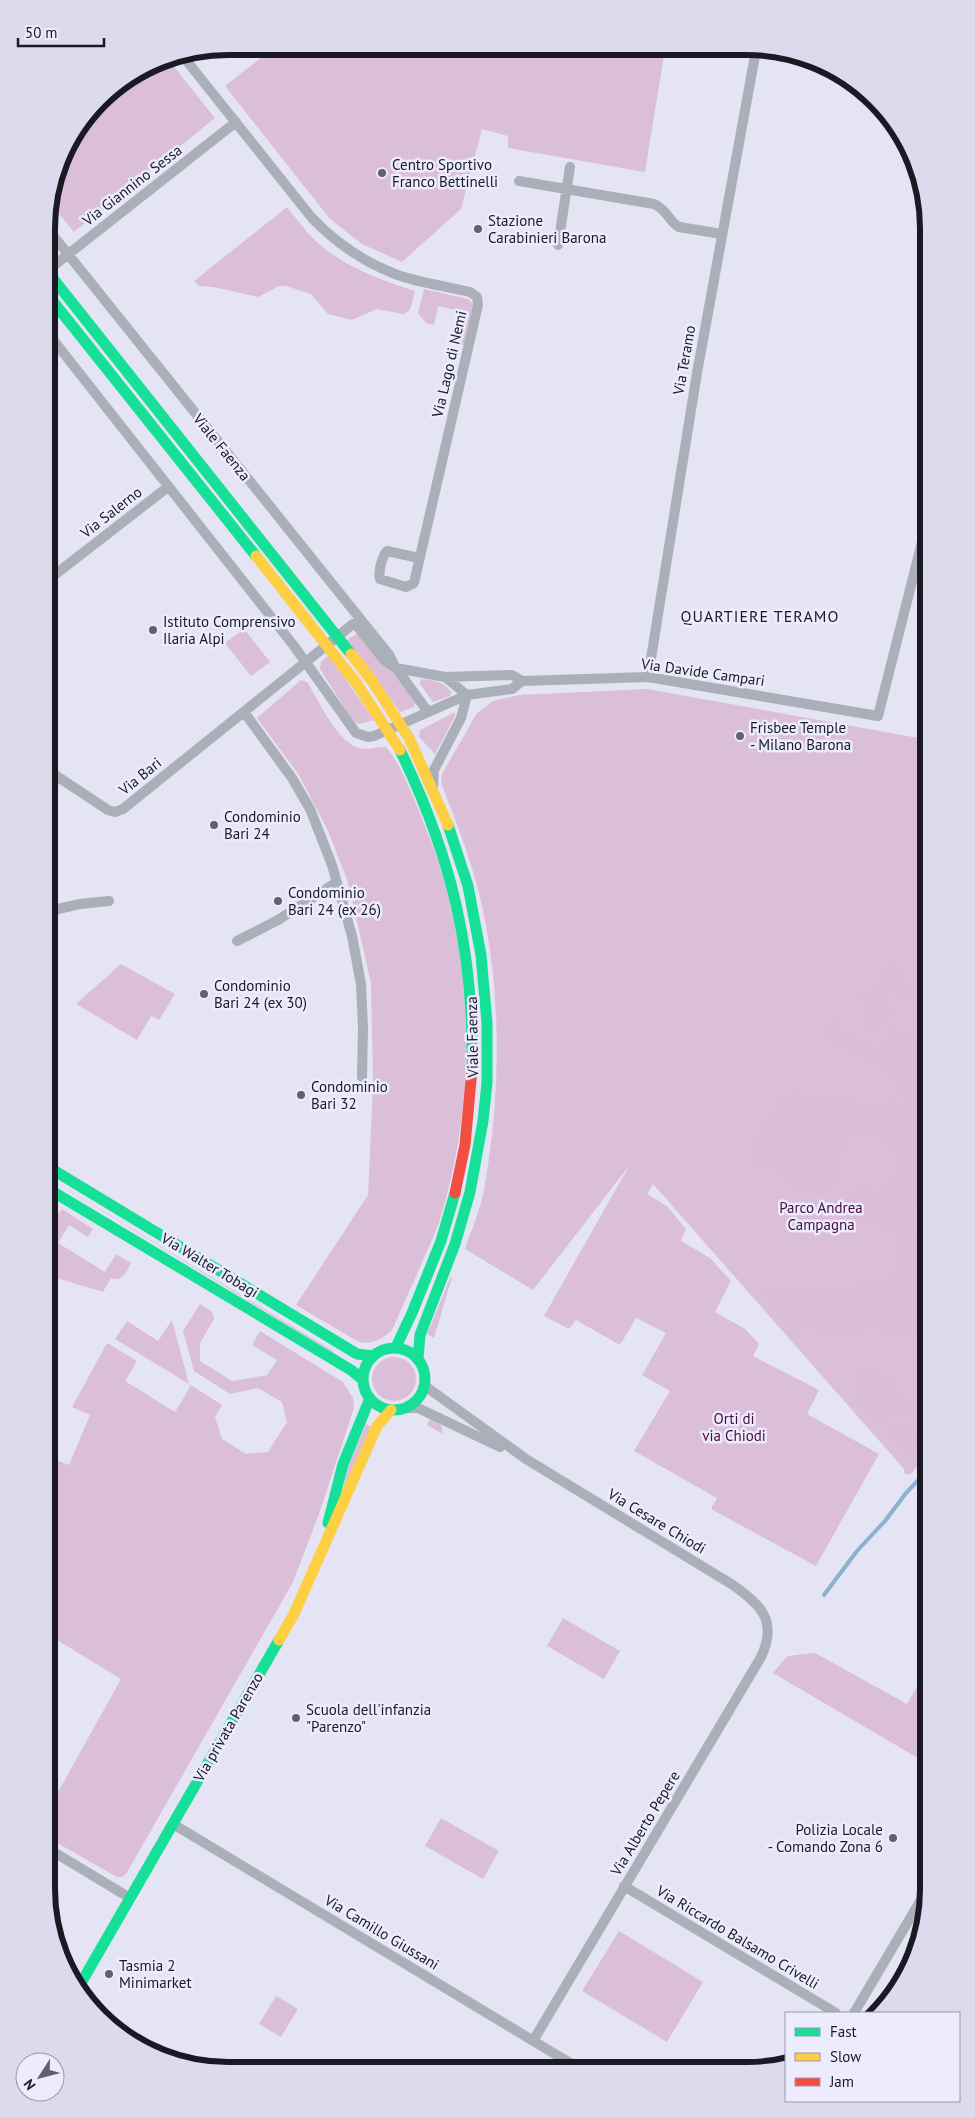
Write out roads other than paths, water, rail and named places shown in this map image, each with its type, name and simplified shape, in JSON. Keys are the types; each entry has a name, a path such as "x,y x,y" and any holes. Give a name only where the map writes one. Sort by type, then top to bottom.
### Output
{"street":[{"name":"Via Teramo","path":"648,677 680,470 755,55"},
{"name":"Via Lago di Nemi","path":"186,60 312,218 339,242 375,265 396,274 470,292 477,297 478,305 419,558"},
{"name":"Via Giannino Sessa","path":"55,265 236,122"},
{"path":"558,245 570,167"},
{"path":"519,181 654,204 664,209 673,224 679,227 722,234"},
{"name":"Viale Faenza","path":"55,239 385,649 395,667 428,712"},
{"name":"Viale Faenza","path":"55,281 338,635 372,681 409,738 435,794 462,866 475,920 486,1005 487,1076 483,1121 470,1192 458,1235 420,1335 418,1359"},
{"name":"Viale Faenza","path":"55,304 327,644 388,730 425,803 452,880 468,966 474,1051 469,1122 453,1205 406,1329 396,1347"},
{"path":"55,342 306,662 356,733 368,737 467,696 445,676"},
{"name":"Via Salerno","path":"55,575 168,487"},
{"name":"Via Davide Campari","path":"395,667 445,676 512,675 522,681 648,677 878,716 920,550"},
{"name":"Viale Faenza","path":"338,635 352,624 357,626 384,660 395,667"},
{"path":"306,662 338,635"},
{"name":"Via Bari","path":"55,776 108,810 117,812 127,807 306,662"},
{"name":"Via Davide Campari","path":"467,696 512,689 522,681"},
{"name":"Viale Faenza","path":"435,794 432,782 434,770 461,718 467,696"},
{"path":"244,712 292,778 310,809 321,834 337,882 352,936 361,984 363,1029 362,1077"},
{"path":"238,941 278,920 337,882"},
{"path":"55,910 80,904 109,901"},
{"name":"Via Walter Tobagi","path":"55,1171 357,1354 373,1356"},
{"name":"Via Walter Tobagi","path":"55,1193 351,1370 362,1380 370,1398"},
{"path":"362,1380 366,1365 373,1356 385,1348 396,1347 406,1350 418,1359 425,1372 425,1386 416,1402 407,1408 392,1410 381,1407 370,1398"},
{"name":"Via Cesare Chiodi","path":"425,1386 526,1459 733,1585 760,1607 765,1617"},
{"name":"Via privata Parenzo","path":"321,1553 343,1464 370,1398"},
{"name":"Via Cesare Chiodi","path":"407,1408 418,1408 526,1459"},
{"name":"Via privata Parenzo","path":"82,1981 294,1614 376,1426 392,1410"},
{"name":"Via Alberto Pepere","path":"533,2041 761,1657 768,1638 765,1617"},
{"name":"Via Camillo Giussani","path":"173,1824 568,2062"},
{"path":"55,1854 130,1898"},
{"name":"Via Riccardo Balsamo Crivelli","path":"624,1886 834,2012"},
{"path":"855,2012 920,1902"}],"waterway":[{"path":"824,1595 857,1551 885,1521 906,1493 920,1478"}],"place":[{"name":"Centro Sportivo Franco Bettinelli","path":"382,173"},
{"name":"Stazione Carabinieri Barona","path":"478,229"},
{"name":"Istituto Comprensivo Ilaria Alpi","path":"153,630"},
{"name":"Frisbee Temple - Milano Barona","path":"740,736"},
{"name":"Condominio Bari 24","path":"214,825"},
{"name":"Condominio Bari 24 (ex 26)","path":"278,901"},
{"name":"Condominio Bari 24 (ex 30)","path":"204,994"},
{"name":"Condominio Bari 32","path":"301,1095"},
{"name":"Scuola dell'infanzia \"Parenzo\"","path":"296,1718"},
{"name":"Polizia Locale - Comando Zona 6","path":"893,1838"},
{"name":"Tasmia 2 Minimarket","path":"109,1974"}],"district":[{"name":"QUARTIERE TERAMO","path":"760,616"}],"park label":[{"name":"Parco Andrea Campagna","path":"821,1216"},
{"name":"Orti di via Chiodi","path":"734,1426"}]}
